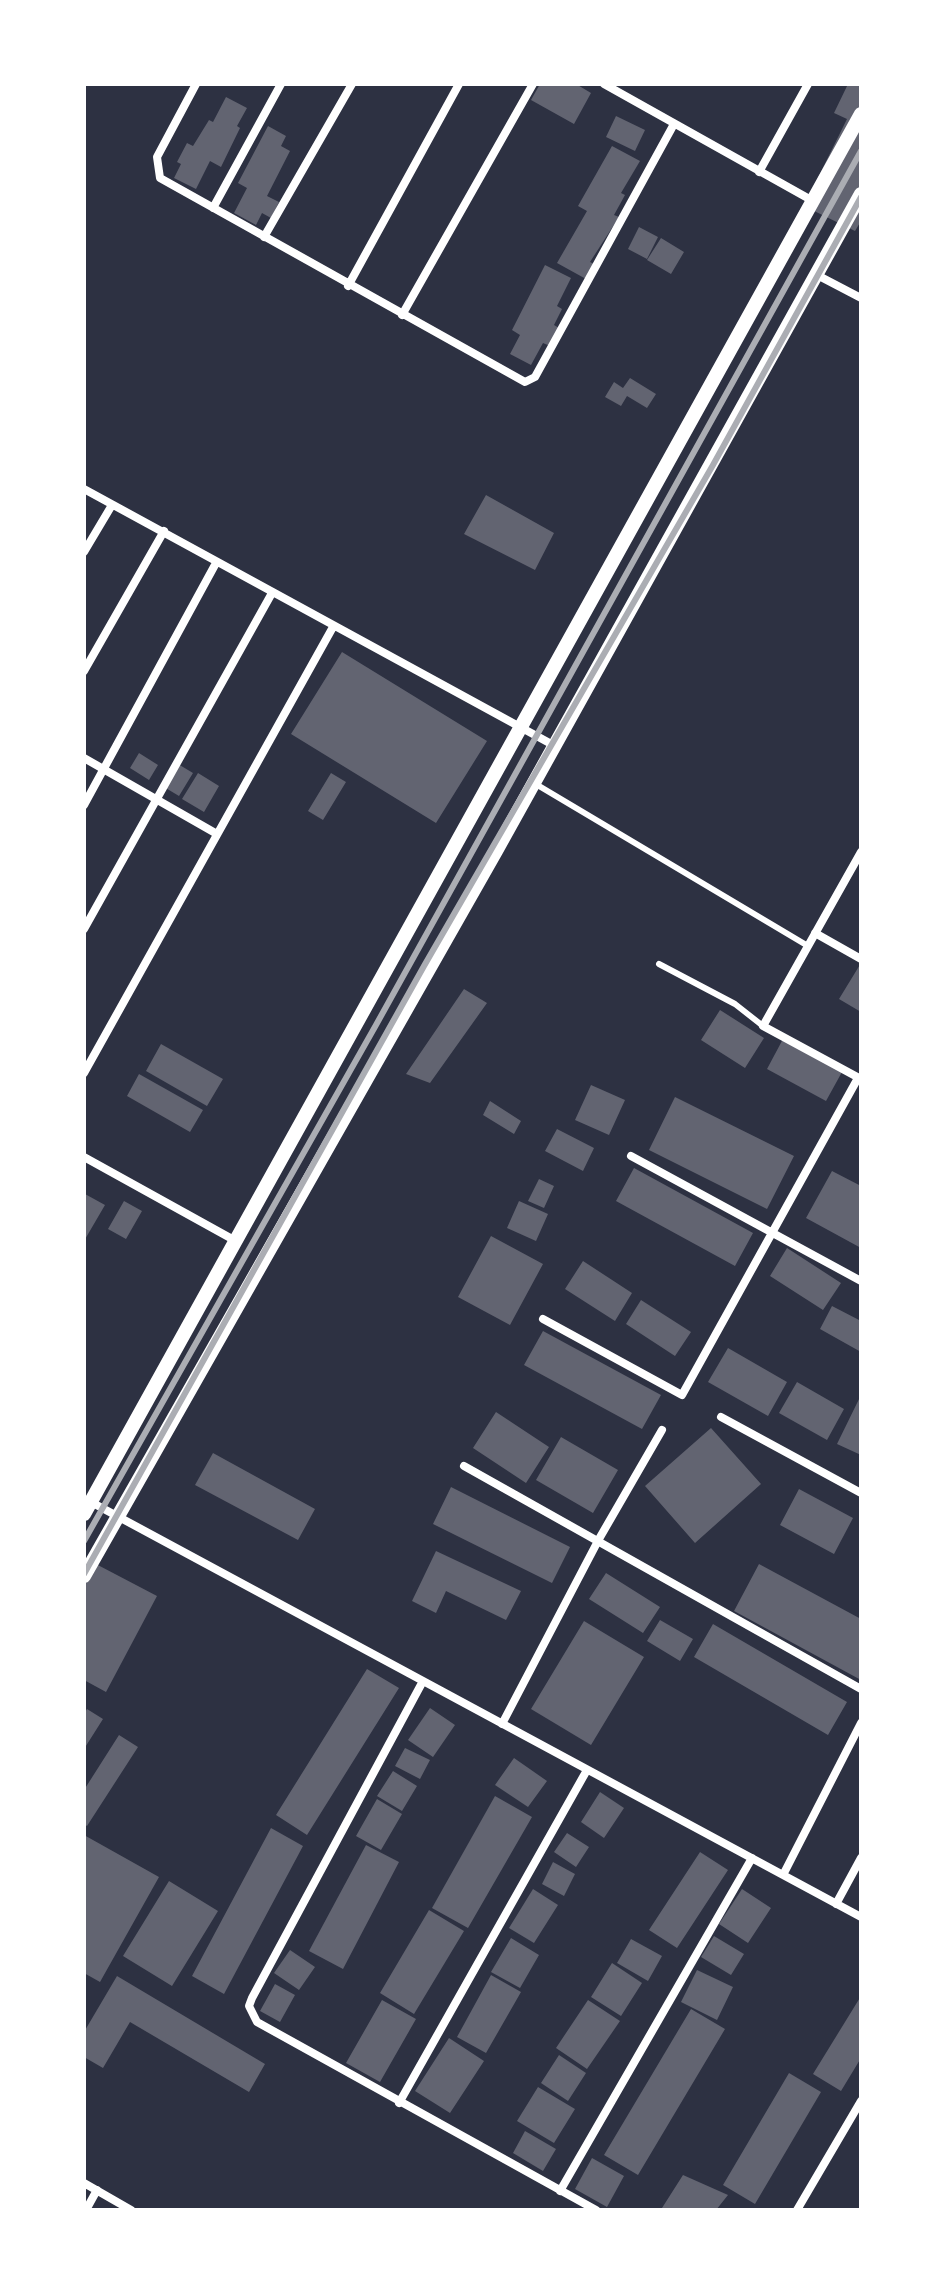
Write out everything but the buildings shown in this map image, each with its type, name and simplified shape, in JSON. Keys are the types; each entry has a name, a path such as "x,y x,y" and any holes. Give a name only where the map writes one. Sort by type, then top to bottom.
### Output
{"street":[{"path":"196,84 155,163 160,178 519,381 529,381 674,124"},
{"path":"213,208 281,84"},
{"path":"264,237 352,84"},
{"path":"348,286 459,84"},
{"path":"402,315 533,84"},
{"path":"604,84 813,201"},
{"path":"625,96 631,84"},
{"path":"759,172 808,84"},
{"path":"861,114 87,1508 118,1516 861,1917"},
{"path":"84,1576 555,746 861,194"},
{"path":"817,275 861,298"},
{"path":"84,489 521,731 555,746"},
{"path":"84,552 112,505"},
{"path":"84,671 164,531"},
{"path":"84,805 216,563"},
{"path":"84,929 272,593"},
{"path":"84,1073 333,627"},
{"path":"84,758 217,834"},
{"path":"543,1319 682,1395 860,1079 763,1026 861,852"},
{"path":"852,869 861,874"},
{"path":"815,933 861,959"},
{"path":"631,1156 861,1281"},
{"path":"84,1157 234,1240"},
{"path":"721,1417 861,1493"},
{"path":"502,1724 599,1539 662,1430"},
{"path":"464,1466 599,1539 861,1689"},
{"path":"423,1681 249,2006 257,2022 596,2210"},
{"path":"783,1875 861,1723"},
{"path":"399,2103 587,1770"},
{"path":"560,2191 752,1858"},
{"path":"836,1904 861,1858"},
{"path":"797,2210 861,2101"},
{"path":"84,2183 131,2210"},
{"path":"86,2210 97,2190"}],"lane":[{"path":"534,783 808,946"},
{"path":"659,964 735,1004 763,1026"}],"railway":[{"path":"84,1541 376,1025 861,151"},
{"path":"84,1574 424,966 713,465 861,197"}]}
